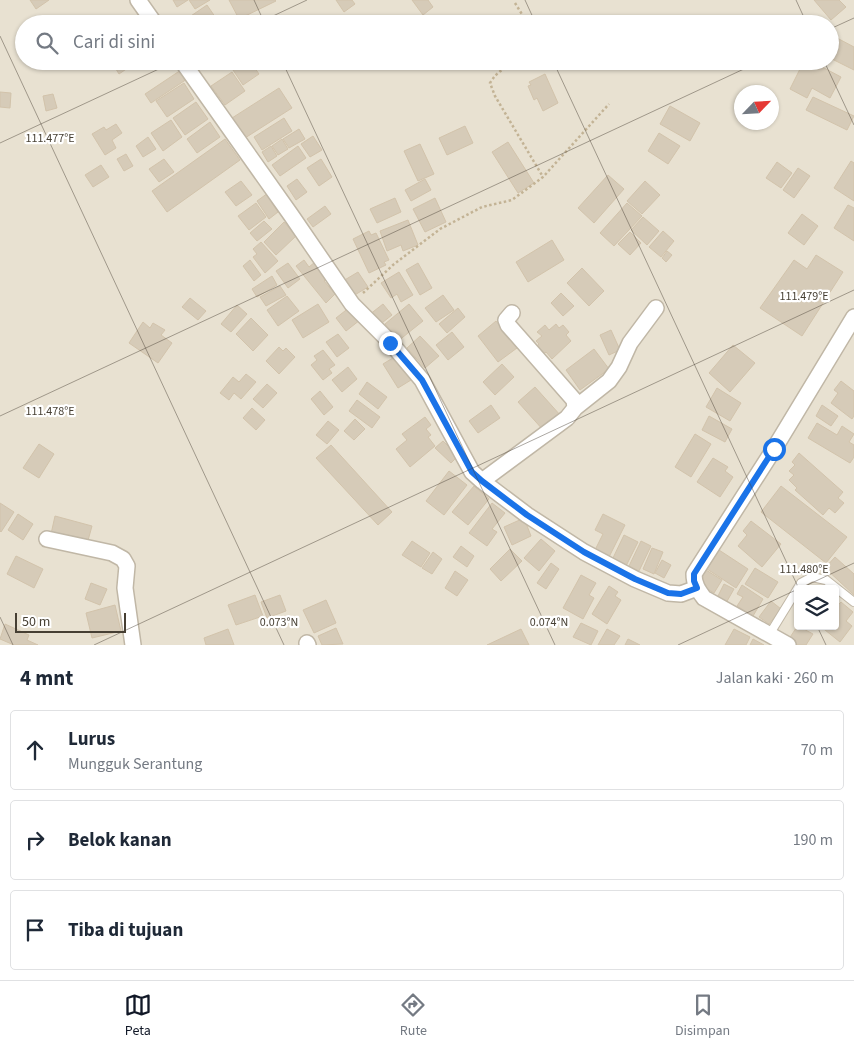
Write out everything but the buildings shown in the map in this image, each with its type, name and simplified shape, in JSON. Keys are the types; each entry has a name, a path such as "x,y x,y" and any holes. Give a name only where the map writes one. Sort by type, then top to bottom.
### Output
{"street":[{"path":"138,0 149,15"},
{"path":"188,70 352,304 414,369 445,420 472,472 527,515 584,552 635,579 675,595 697,588"},
{"path":"482,481 567,418 575,408 609,381 619,367 630,342 656,308"},
{"path":"512,313 506,320 508,325 574,400 575,408"},
{"path":"788,645 704,598 694,581 694,574 774,449 854,317"},
{"path":"47,539 112,553 123,559 127,566 125,588 133,645"}],"lane":[{"path":"769,635 801,583 812,577 826,580 854,602"}],"path":[{"path":"515,3 522,15"},
{"path":"501,70 495,74 490,83 495,96 543,177"},
{"path":"352,304 393,266 440,230 482,207 512,200 543,177 610,104"}],"shaded area":[{"path":"0,0 854,0 854,645 0,645"}],"route":[{"path":"390,343 422,380 472,472 482,481 527,515 584,552 635,579 675,595 697,588 694,574 774,449"}]}
